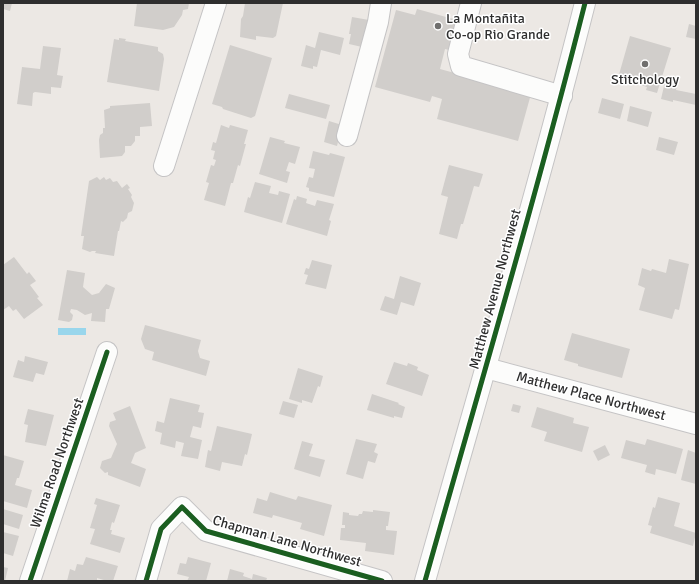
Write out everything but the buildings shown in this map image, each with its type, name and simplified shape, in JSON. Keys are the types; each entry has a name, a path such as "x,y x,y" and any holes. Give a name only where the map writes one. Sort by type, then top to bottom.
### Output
{"street":[{"path":"164,166 216,3"},
{"path":"347,136 378,22 381,3"},
{"path":"471,3 458,54 461,66 562,96"},
{"name":"Matthew Avenue Northwest","path":"426,581 562,96 585,3"},
{"name":"Wilma Road Northwest","path":"30,581 107,352"},
{"name":"Matthew Place Northwest","path":"486,368 696,424"},
{"name":"Chapman Lane Northwest","path":"146,581 161,529 182,507 206,531 382,581"}],"water":[{"path":"58,328 86,328 86,335 58,335"}],"cycle path":[{"path":"425,581 527,221 585,3"},
{"path":"30,581 107,352"},
{"path":"146,581 161,529 182,507 206,531 382,581"}],"place":[{"name":"La Montañita Co-op Rio Grande","path":"438,26"},
{"name":"Stitchology","path":"645,64"}]}
